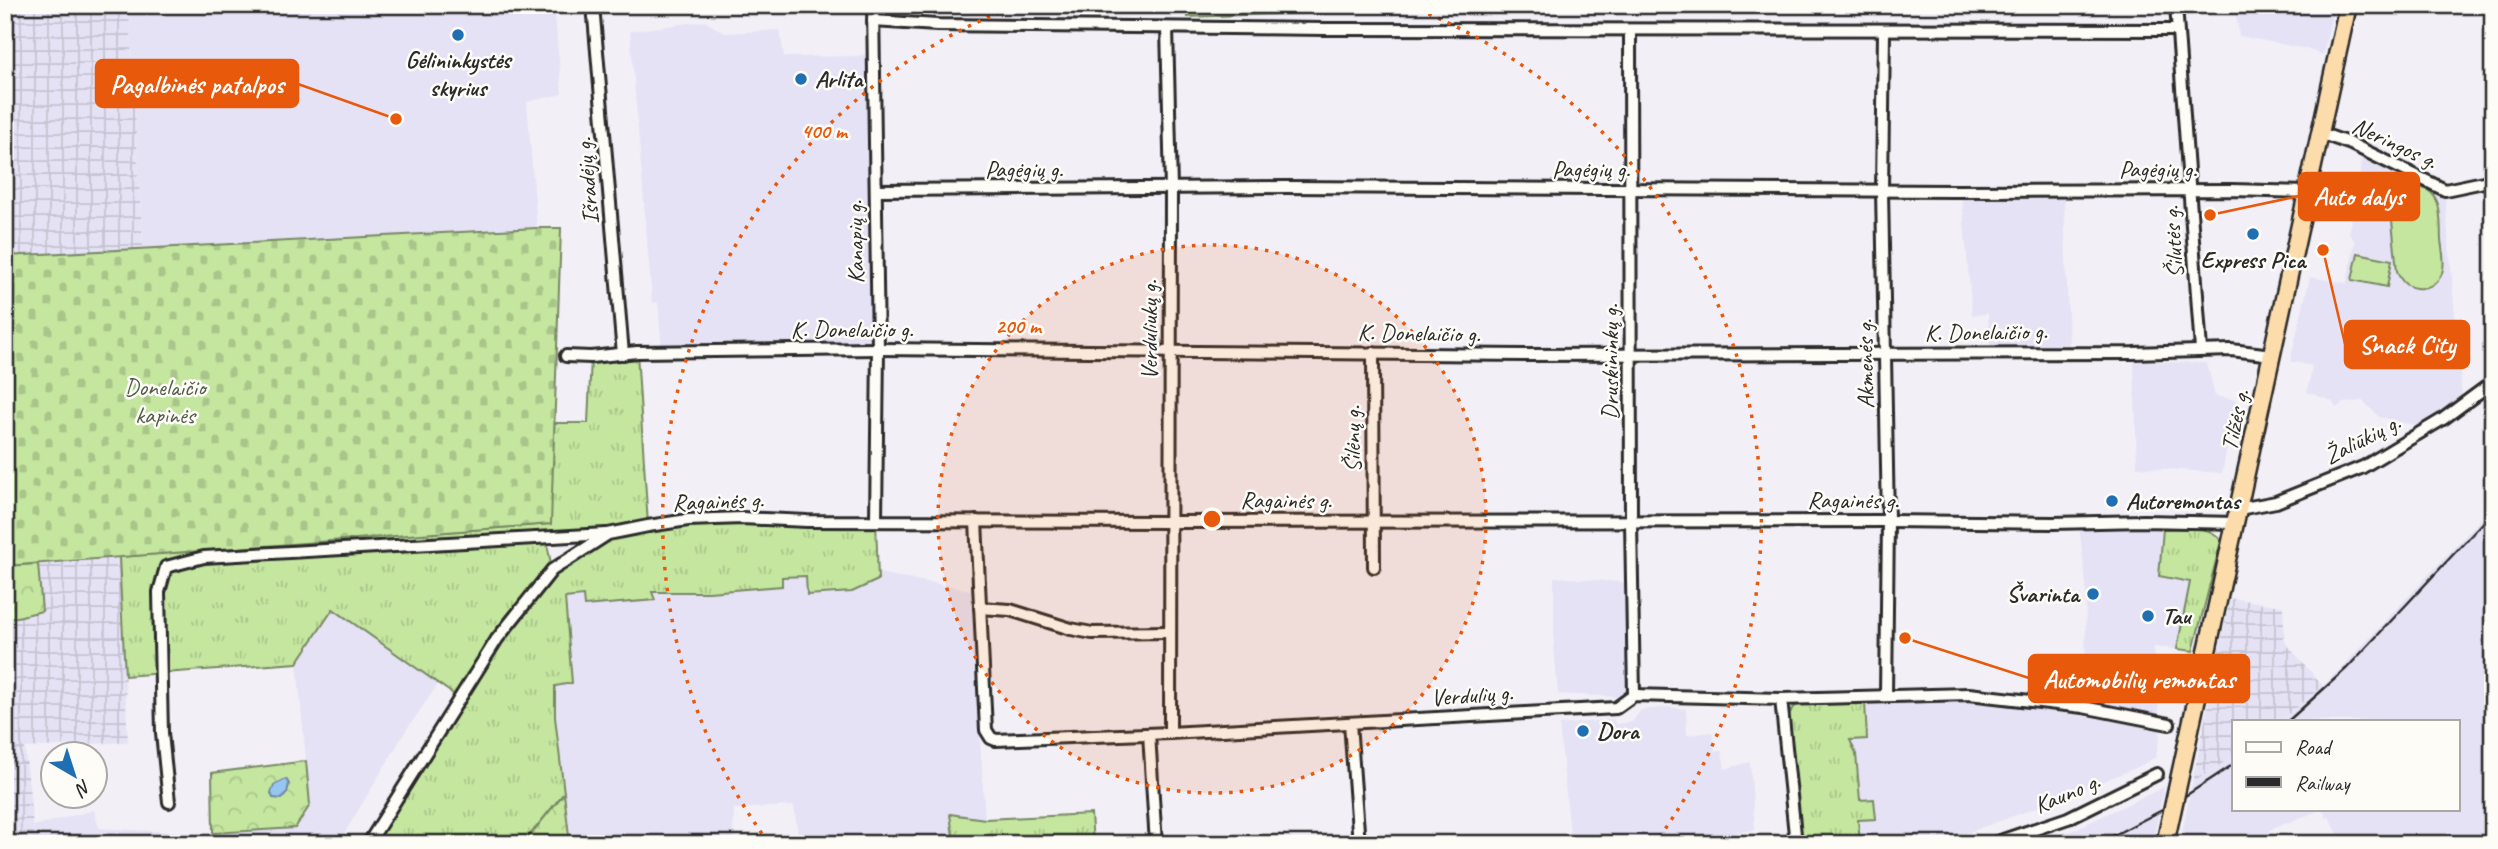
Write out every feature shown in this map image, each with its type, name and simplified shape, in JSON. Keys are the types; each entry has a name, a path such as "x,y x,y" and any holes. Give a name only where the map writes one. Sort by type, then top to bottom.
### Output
{"highway":[{"name":"Tilžės g.","path":"2165,844 2348,5"}],"street":[{"name":"Išradėjų g.","path":"593,5 622,354"},
{"name":"Kanapių g.","path":"873,5 878,349 876,520"},
{"name":"Šilutės g.","path":"2176,5 2201,350"},
{"path":"873,21 937,25 1884,32 2177,30"},
{"name":"Verduliukų g.","path":"1167,27 1171,189 1170,733"},
{"name":"Druskininkų g.","path":"1630,30 1634,695"},
{"name":"Akmenės g.","path":"1884,32 1882,190 1888,521 1886,695"},
{"name":"Neringos g.","path":"2320,133 2351,144 2445,190 2493,180"},
{"name":"Pagėgių g.","path":"876,190 1293,187 2307,192"},
{"name":"K. Donelaičio g.","path":"566,356 878,349 1632,355 2201,350 2272,355"},
{"name":"Šilėnų g.","path":"1373,353 1374,567"},
{"name":"Žaliūkių g.","path":"2237,516 2363,467 2443,419 2493,382"},
{"name":"Ragainės g.","path":"368,844 497,639 552,570 608,534 688,520 742,518 807,521 2053,523 2237,516"},
{"name":"Verdulių g.","path":"976,521 986,730 991,738 996,740 1616,708 1634,695 1781,699 1969,694 2083,707 2169,724"},
{"path":"169,802 162,733 159,592 166,567 204,557 608,534"},
{"path":"980,608 1010,610 1081,632 1170,632"},
{"path":"1781,699 1796,844"},
{"path":"1350,723 1359,844"},
{"path":"1149,734 1156,844"},
{"name":"Kauno g.","path":"1991,844 2068,818 2157,774"}],"shaded area":[{"path":"5,5 215,5 129,11 143,248 5,256"},
{"path":"215,5 554,5 562,94 527,102 537,228 143,248 129,11"},
{"path":"1334,5 1380,5 1380,10 1334,12"},
{"path":"2235,5 2334,5 2323,55 2306,49 2239,36"},
{"path":"704,21 726,33 780,30 784,57 857,56 874,53 878,349 662,352 658,303 652,302 630,31"},
{"path":"2363,156 2445,196 2462,399 2422,427 2379,417 2363,401 2344,403 2336,408 2332,401 2307,392 2312,366 2290,361 2310,277 2347,283 2355,242 2349,233"},
{"path":"1962,199 2064,199 2069,344 1990,348 1988,314 1972,315"},
{"path":"2134,361 2207,363 2215,396 2237,400 2222,473 2137,467"},
{"path":"2493,506 2493,844 2343,844 2329,817 2326,818 2323,810 2460,810 2460,720 2281,720 2345,664"},
{"path":"2079,526 2163,529 2159,576 2190,582 2177,649 2154,647 2159,714 2085,701 2086,584"},
{"path":"119,557 128,742 38,740 38,747 25,748 35,844 5,844 5,620 42,611 38,564"},
{"path":"878,573 971,590 985,819 951,815 954,844 799,844 794,806 734,809 733,844 570,844 555,717 555,685 572,683 565,598 583,596 584,606 654,600 651,592 709,592 781,586 781,577 807,576 808,595 878,580"},
{"path":"1554,577 1633,583 1634,695 1622,697 1558,694 1554,648"},
{"path":"2230,598 2283,606 2285,642 2323,686 2281,720 2232,720 2232,757 2192,783"},
{"path":"333,609 439,683 407,729 338,844 35,844 33,826 94,810 99,828 207,834 275,830 310,805 297,663"},
{"path":"1991,701 2161,729 2156,757 2047,804 1945,841 1928,844 1860,844 1858,820 1874,800 1860,801 1856,754 1850,739 1867,739 1865,702"},
{"path":"1670,707 1686,709 1687,735 1712,732 1715,751 1722,751 1725,769 1750,762 1755,830 1736,832 1736,844 1571,844 1559,725 1614,719 1615,724 1632,722 1641,710"},
{"path":"2232,757 2232,810 2320,810 2269,830 2276,844 2180,844 2192,783"},
{"path":"2164,787 2153,842 2149,844 2036,844 2071,831"}],"green space":[{"path":"1188,5 1334,5 1334,12 1187,17"},
{"path":"2396,180 2397,195 2410,188 2425,189 2432,193 2439,207 2443,269 2438,280 2424,288 2406,285 2397,271 2388,181"},
{"name":"Donelaičio kapinės","path":"561,228 551,524 5,566 5,256"},
{"path":"2358,253 2392,260 2387,287 2352,280"},
{"path":"637,352 648,525 876,520 878,580 852,592 807,595 806,576 782,577 782,586 709,592 652,592 655,600 584,606 583,596 565,598 572,683 555,686 555,717 564,793 523,844 368,844 460,699 333,609 297,663 125,676 119,557 550,524 554,423 588,423 591,357","holes":["607,534 552,569 546,538"]},
{"path":"2163,529 2203,529 2217,535 2221,541 2193,651 2177,649 2190,582 2159,576"},
{"path":"38,564 42,611 5,620 5,566"},
{"path":"1865,702 1867,739 1850,740 1856,754 1860,800 1874,799 1876,819 1858,820 1860,844 1799,844 1788,717 1792,709 1800,703"},
{"path":"306,761 310,805 295,828 213,833 212,773"},
{"path":"564,793 570,844 523,844"},
{"path":"950,814 985,819 1091,814 1093,844 954,844"}],"water":[{"path":"286,779 289,784 287,793 282,799 273,798 271,793 274,785"}],"railway":[{"path":"2289,720 2347,668 2493,512"},
{"path":"2097,844 2170,806 2232,765"}],"place":[{"name":"Gėlininkystės skyrius","path":"458,35"},
{"name":"Arlita","path":"801,79"},
{"name":"Pagalbinės patalpos","path":"396,119"},
{"name":"Auto dalys","path":"2210,215"},
{"name":"Express Pica","path":"2253,234"},
{"name":"Snack City","path":"2323,250"},
{"name":"Autoremontas","path":"2112,501"},
{"name":"Švarinta","path":"2093,594"},
{"name":"Tau","path":"2148,616"},
{"name":"Automobilių remontas","path":"1905,638"},
{"name":"Dora","path":"1583,731"}]}
